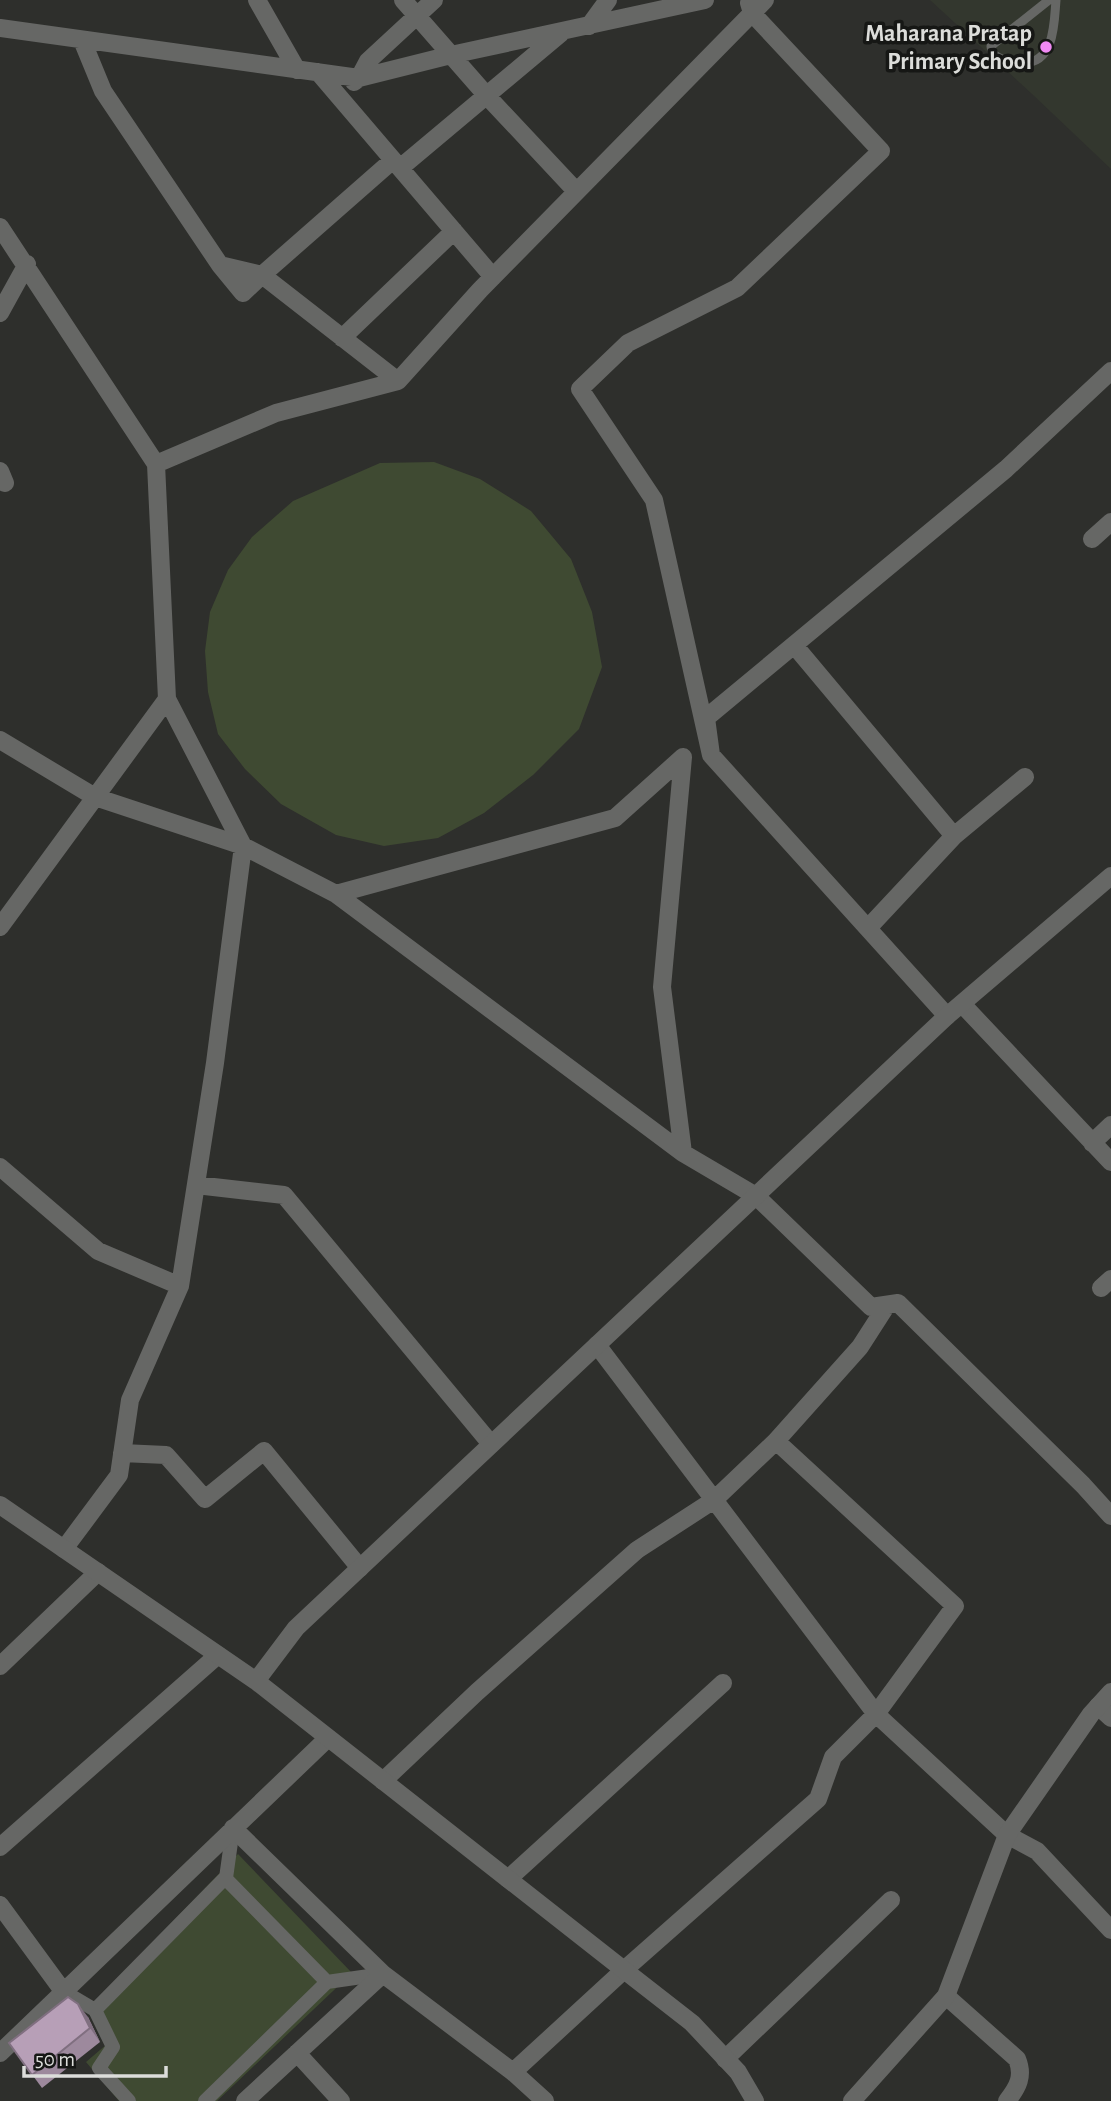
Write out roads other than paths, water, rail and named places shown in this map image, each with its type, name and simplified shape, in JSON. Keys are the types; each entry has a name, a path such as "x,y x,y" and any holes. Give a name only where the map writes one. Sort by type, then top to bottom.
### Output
{"street":[{"path":"257,0 297,70"},
{"path":"403,0 487,96 576,191"},
{"path":"359,78 368,61 434,0"},
{"path":"589,26 608,0"},
{"path":"336,94 359,78 451,55 705,0"},
{"path":"156,464 276,413 398,382 493,277 755,4 881,151 737,288 628,343 580,389 654,500 711,755 947,1016"},
{"path":"0,28 359,78"},
{"path":"82,40 103,91 220,265 243,293 397,164 487,96 562,32"},
{"path":"318,72 493,277"},
{"path":"0,227 27,264 156,464 167,699 243,846 215,1063 180,1286 130,1401 119,1475 64,1549"},
{"path":"342,338 454,232"},
{"path":"0,313 27,264"},
{"path":"262,275 398,382"},
{"path":"711,755 706,718 1006,469 1111,371"},
{"path":"1092,539 1111,522"},
{"path":"794,646 954,836"},
{"path":"0,927 167,699"},
{"path":"0,740 95,797 243,846 336,894 683,1153 756,1196 871,1307 898,1303 1083,1485 1111,1516"},
{"path":"336,894 615,818 683,757 662,987 683,1153"},
{"path":"868,928 954,836 1025,777"},
{"path":"256,1681 296,1628 360,1567 947,1016 1111,876"},
{"path":"962,1004 1111,1162"},
{"path":"1092,1143 1111,1125"},
{"path":"2,1172 98,1251 180,1286"},
{"path":"196,1185 284,1195 491,1444"},
{"path":"383,1781 477,1692 637,1550 714,1500 776,1441 860,1347 887,1305"},
{"path":"597,1345 876,1714 1007,1835 1037,1851 1111,1930"},
{"path":"513,2072 624,1969 818,1799 833,1757 876,1714 955,1606 776,1441"},
{"path":"122,1453 166,1455 205,1499 264,1451 360,1567"},
{"path":"0,1505 256,1681 624,1969 692,2023 738,2072 755,2101"},
{"path":"0,1666 97,1572"},
{"path":"0,1847 218,1655"},
{"path":"508,1879 723,1683"},
{"path":"852,2101 946,1996 1007,1835 1105,1712 1111,1692"},
{"path":"0,2053 328,1738"},
{"path":"95,2010 226,1878 233,1828"},
{"path":"233,1828 383,1974 513,2072 545,2101"},
{"path":"226,1878 327,1982"},
{"path":"725,2059 891,1900"},
{"path":"0,1905 63,1991 95,2010 113,2047 99,2068 129,2101"},
{"path":"205,2101 327,1982 383,1974"},
{"path":"245,2101 383,1974"},
{"path":"946,1996 1017,2059 1021,2070 1020,2082 1007,2101"},
{"path":"297,2053 341,2101"}],"lane":[{"path":"1049,0 991,46 992,53 1019,64 1042,57 1052,37 1056,0"}],"place":[{"name":"Maharana Pratap Primary School","path":"1046,47"}]}
